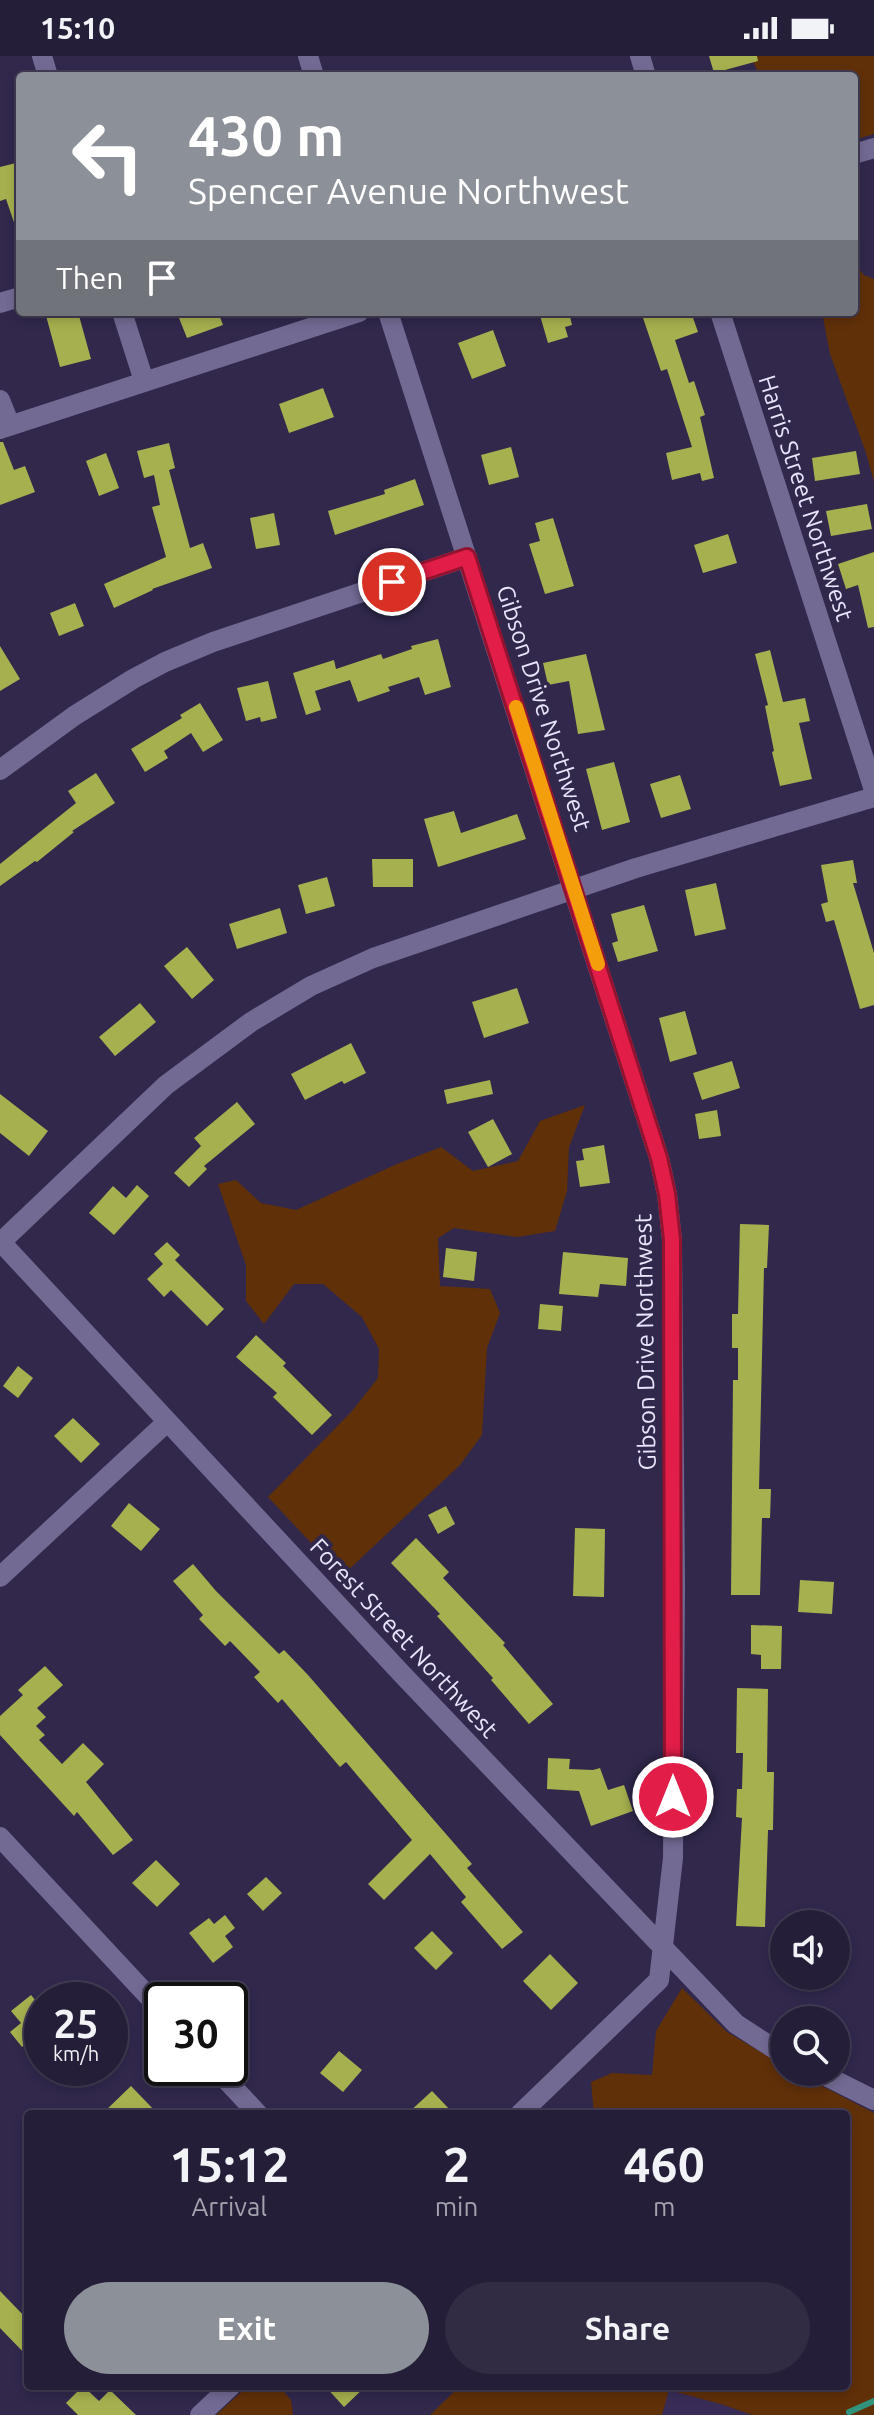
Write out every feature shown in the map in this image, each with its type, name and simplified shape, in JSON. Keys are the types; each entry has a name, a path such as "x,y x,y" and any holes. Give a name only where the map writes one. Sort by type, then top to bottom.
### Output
{"street":[{"path":"123,316 144,381"},
{"path":"0,400 5,427 347,316"},
{"name":"Gibson Drive Northwest","path":"389,316 659,1158 672,1240 673,1842 659,1980 524,2110"},
{"name":"Harris Street Northwest","path":"721,316 874,790"},
{"path":"0,770 74,716 165,662 213,642 467,557"},
{"path":"0,1242 166,1085 251,1022 311,986 373,958 636,868 874,797"},
{"name":"Forest Street Northwest","path":"0,1242 401,1673 664,1949 736,2024 770,2046"},
{"path":"0,1577 167,1422"},
{"path":"0,1837 144,1992"},
{"path":"232,2086 254,2110"},
{"path":"846,2086 874,2100"},
{"path":"200,2415 227,2390"}],"shaded area":[{"path":"750,56 874,56 874,134 858,139 858,72 758,72"},
{"path":"858,267 864,275 874,279 874,482 866,453 830,354 823,316 858,316"},
{"path":"585,1105 569,1147 567,1191 555,1231 517,1237 454,1228 438,1238 440,1286 490,1289 500,1313 487,1348 482,1435 460,1465 342,1576 268,1497 352,1411 378,1378 379,1349 362,1317 323,1284 294,1284 264,1324 246,1301 246,1265 218,1184 236,1180 261,1203 296,1210 441,1147 473,1171 518,1161 540,1121"},
{"path":"682,1988 727,2032 770,2058 770,2086 822,2086 874,2113 874,2415 752,2415 669,2390 850,2390 850,2110 594,2110 591,2082 612,2073 652,2075 656,2031"},
{"path":"244,2390 282,2390 291,2400 293,2415 216,2415"},
{"path":"456,2390 669,2390 662,2415 430,2415"},
{"path":"669,2390 724,2405 752,2415 662,2415"}],"building":[{"path":"709,56 757,56 758,61 714,72"},
{"path":"16,163 16,228 6,199 0,201 0,167"},
{"path":"46,316 79,316 91,359 60,367"},
{"path":"220,316 223,325 187,338 179,318"},
{"path":"540,316 570,316 572,325 565,327 568,337 548,343"},
{"path":"642,316 692,316 698,332 675,340 689,383 694,381 705,415 700,417 714,478 702,481 700,473 672,480 666,453 692,447 667,369 661,371"},
{"path":"493,330 506,366 472,379 458,343"},
{"path":"323,388 334,417 289,433 279,404"},
{"path":"0,442 3,442 14,470 25,466 35,492 0,505"},
{"path":"169,443 175,468 169,470 190,548 203,543 212,568 152,589 114,608 104,584 166,557 152,507 160,505 154,475 144,478 137,451"},
{"path":"511,447 519,477 489,485 481,455"},
{"path":"856,451 860,474 815,481 812,458"},
{"path":"106,453 119,488 99,496 86,461"},
{"path":"415,479 424,505 335,535 328,511 385,494 384,490"},
{"path":"867,504 872,529 831,536 826,511"},
{"path":"274,513 280,545 256,549 250,518"},
{"path":"553,518 574,586 545,594 529,544 540,541 535,523"},
{"path":"728,534 737,563 703,573 694,545"},
{"path":"874,552 874,627 868,628 858,585 846,589 838,564"},
{"path":"75,603 84,626 59,636 50,613"},
{"path":"438,639 451,687 425,695 419,677 388,687 390,691 358,702 350,680 315,691 321,710 306,715 293,673 334,660 336,669 381,654 383,659 412,649 411,646"},
{"path":"0,646 20,679 0,691"},
{"path":"770,650 783,702 805,698 810,721 799,723 812,779 780,786 765,706 768,705 755,654"},
{"path":"586,654 605,730 578,734 569,681 548,685 543,663"},
{"path":"268,681 277,718 261,722 260,717 246,721 237,688"},
{"path":"200,703 223,740 203,752 191,733 164,751 168,758 145,772 131,749 182,718 180,715"},
{"path":"614,762 630,822 602,830 586,769"},
{"path":"96,773 115,803 72,831 37,862 0,886 0,864 76,803 68,791"},
{"path":"680,775 691,809 661,818 650,784"},
{"path":"454,811 461,833 517,814 526,839 438,867 424,819"},
{"path":"372,859 413,859 413,887 373,887"},
{"path":"853,860 857,883 853,883 874,953 874,1005 860,1009 834,920 826,922 821,904 828,902 821,865"},
{"path":"327,877 335,906 306,914 298,885"},
{"path":"716,883 726,929 695,936 685,890"},
{"path":"644,905 658,951 618,962 612,943 618,941 611,914"},
{"path":"280,908 287,933 237,949 229,924"},
{"path":"187,947 214,980 192,999 164,966"},
{"path":"517,988 529,1023 484,1038 472,1002"},
{"path":"140,1003 156,1022 115,1056 99,1037"},
{"path":"685,1011 697,1054 670,1062 659,1018"},
{"path":"351,1043 366,1073 305,1100 291,1074"},
{"path":"732,1061 740,1088 702,1100 693,1073"},
{"path":"490,1080 493,1094 447,1104 444,1090"},
{"path":"0,1094 48,1131 29,1156 0,1133"},
{"path":"237,1102 255,1124 204,1166 207,1169 189,1187 174,1173 201,1146 194,1138"},
{"path":"717,1110 721,1136 699,1139 695,1114"},
{"path":"493,1119 512,1154 488,1167 468,1132"},
{"path":"604,1145 610,1183 580,1187 576,1161 584,1160 582,1149"},
{"path":"137,1185 149,1196 114,1235 89,1213 113,1186 126,1198"},
{"path":"740,1224 769,1225 767,1268 764,1268 759,1489 771,1489 770,1518 762,1518 760,1595 731,1595 733,1380 738,1380 738,1348 732,1348 732,1314 738,1314"},
{"path":"167,1242 180,1255 175,1260 224,1309 207,1326 171,1290 164,1297 147,1279 163,1264 154,1254"},
{"path":"446,1248 477,1252 474,1281 443,1277"},
{"path":"563,1252 628,1258 626,1286 600,1284 598,1297 559,1294"},
{"path":"540,1304 563,1306 561,1331 538,1329"},
{"path":"256,1335 286,1363 283,1366 332,1415 312,1435 273,1397 277,1393 236,1357"},
{"path":"18,1366 33,1378 18,1398 3,1386"},
{"path":"73,1418 100,1444 81,1463 54,1436"},
{"path":"129,1503 160,1529 141,1551 111,1526"},
{"path":"446,1506 455,1524 438,1534 428,1515"},
{"path":"575,1528 605,1529 604,1597 573,1596"},
{"path":"416,1538 449,1572 443,1578 505,1643 503,1645 553,1704 529,1724 491,1680 493,1678 437,1616 440,1614 391,1563"},
{"path":"193,1564 279,1654 284,1650 308,1675 472,1864 467,1868 523,1932 502,1949 461,1902 466,1897 430,1854 384,1900 368,1884 412,1840 346,1762 340,1767 282,1699 278,1703 254,1677 260,1672 230,1641 225,1646 199,1619 203,1615 173,1581"},
{"path":"800,1580 834,1582 832,1614 798,1612"},
{"path":"751,1625 782,1626 781,1669 761,1669 761,1655 751,1654"},
{"path":"45,1666 63,1685 37,1708 46,1717 36,1726 45,1735 39,1740 62,1764 83,1743 104,1764 86,1782 133,1840 113,1855 77,1812 74,1816 0,1735 0,1716 23,1695 18,1690"},
{"path":"737,1688 768,1689 767,1772 774,1772 773,1830 768,1830 765,1927 736,1926 742,1818 736,1817 737,1789 742,1789 743,1753 736,1753"},
{"path":"548,1758 570,1759 569,1769 600,1768 608,1790 624,1785 633,1811 591,1826 579,1791 547,1789"},
{"path":"156,1860 180,1884 157,1907 132,1883"},
{"path":"266,1877 282,1893 263,1911 247,1894"},
{"path":"225,1915 235,1928 225,1936 233,1947 213,1963 189,1933 209,1918 214,1924"},
{"path":"432,1931 453,1953 436,1970 414,1948"},
{"path":"550,1954 578,1983 551,2010 523,1981"},
{"path":"24,2001 22,2047 10,2032 21,2023 11,2011"},
{"path":"339,2051 362,2070 343,2092 320,2073"},
{"path":"131,2086 154,2110 106,2110"},
{"path":"432,2091 450,2110 411,2110"},
{"path":"0,2291 24,2316 24,2353 0,2328"},
{"path":"79,2390 87,2390 99,2401 110,2390 136,2415 78,2415 66,2403"},
{"path":"329,2390 362,2390 344,2407"}],"waterway":[{"path":"849,2412 874,2401"}],"slow traffic":[{"path":"516,707 598,964"}],"route":[{"path":"392,582 467,557 659,1158 672,1240 673,1797"}]}
